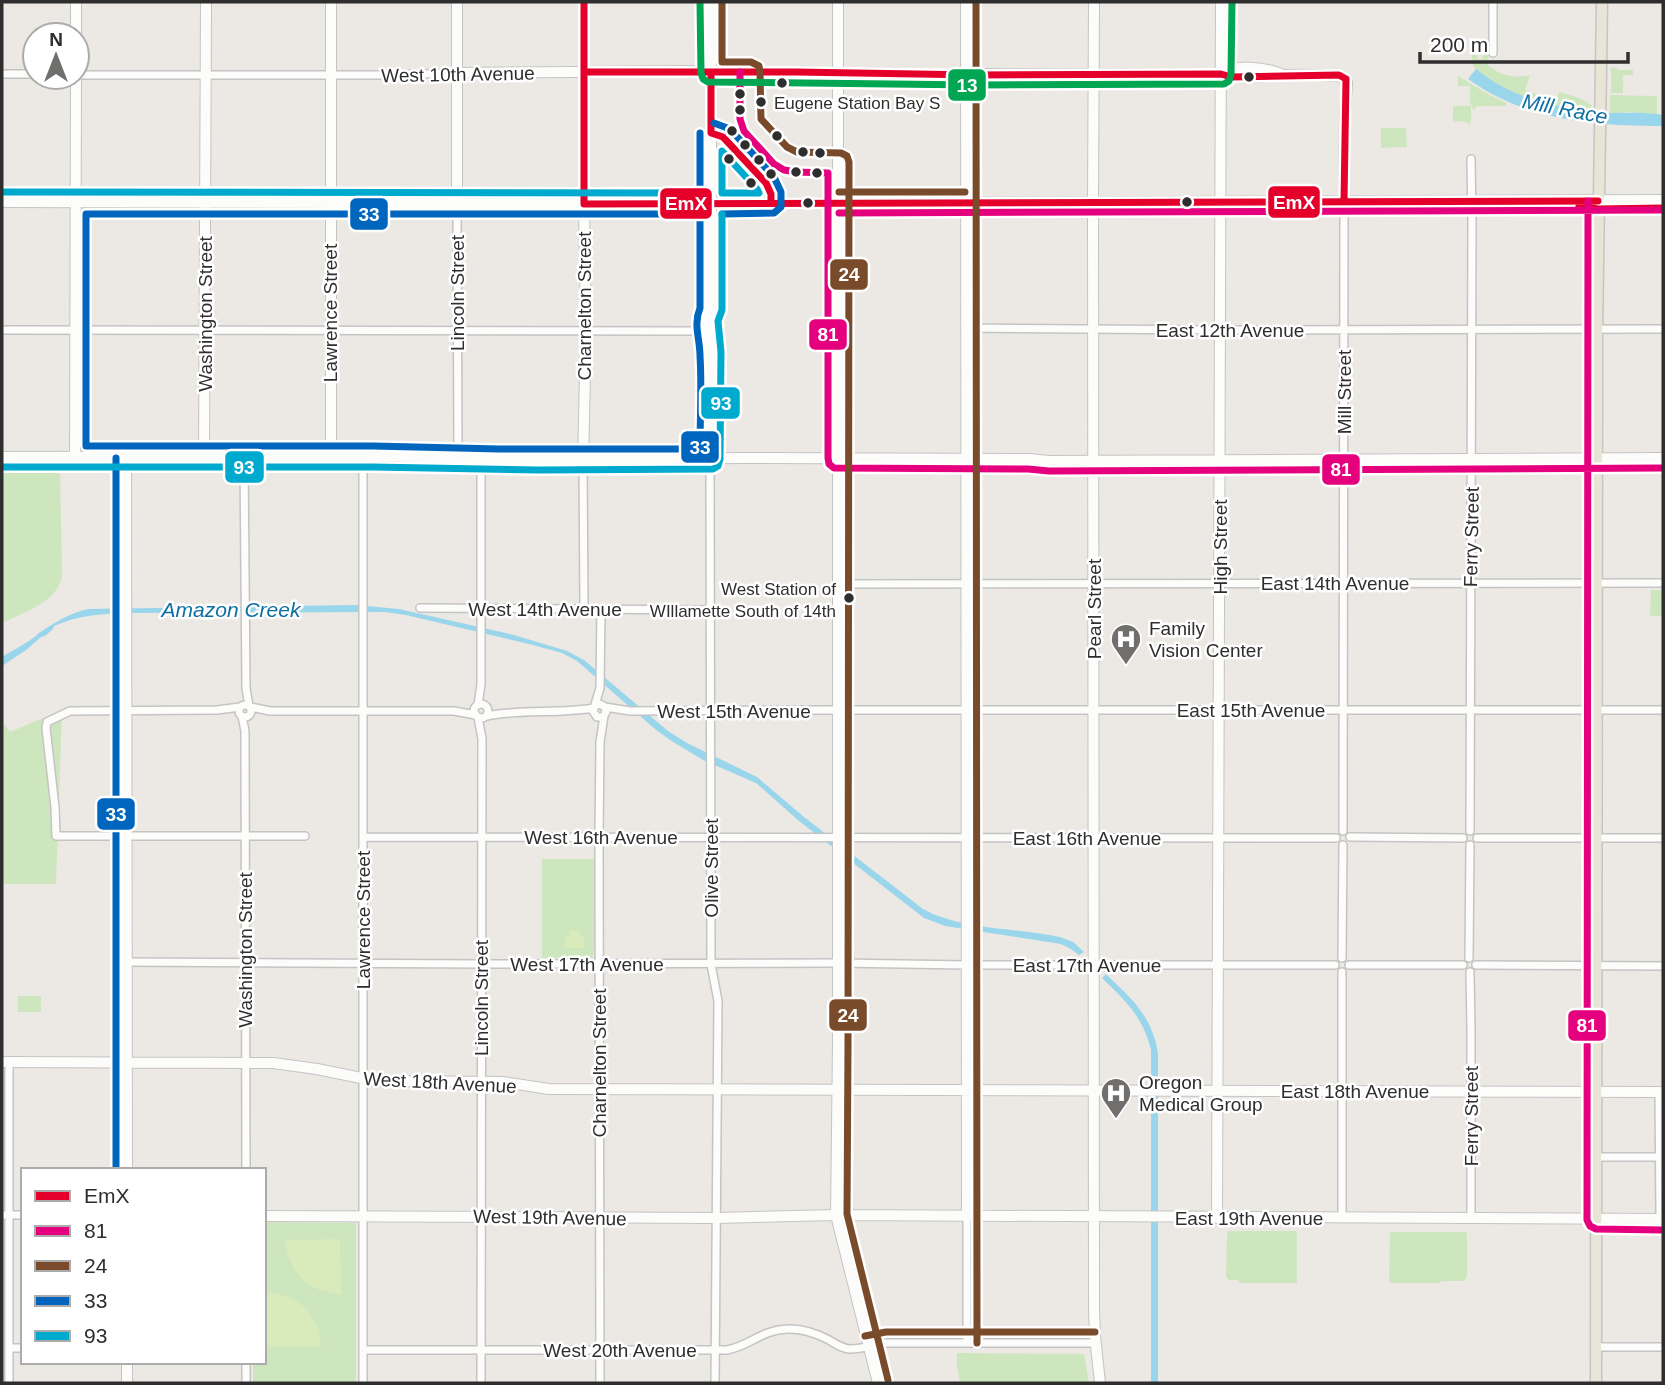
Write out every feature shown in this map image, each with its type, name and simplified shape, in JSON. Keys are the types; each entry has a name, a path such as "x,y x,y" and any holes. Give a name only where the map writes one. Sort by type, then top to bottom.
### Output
{"main road":[{"path":"76,2 76,21"},
{"name":"Washington Street","path":"204,457 206,2"},
{"name":"Lawrence Street","path":"331,2 331,457"},
{"name":"Lincoln Street","path":"457,2 457,203"},
{"name":"Charnelton Street","path":"583,460 586,331 584,2"},
{"name":"Olive Street","path":"710,459 711,352 707,319 711,310 711,2"},
{"path":"838,2 836,1215 878,1383"},
{"path":"966,2 967,1216"},
{"name":"Pearl Street","path":"1094,2 1094,1309 1100,1383"},
{"name":"High Street","path":"1217,1218 1221,2"},
{"path":"1596,1383 1598,201 1602,2"},
{"name":"West 10th Avenue","path":"457,74 911,74"},
{"path":"950,74 1221,74"},
{"name":"Mill Street","path":"1221,74 1231,77 1339,75 1346,79 1344,201"},
{"path":"75,457 76,91"},
{"path":"2,202 584,204 1663,200"},
{"name":"Olive Street","path":"711,310 716,319 716,337 711,352"},
{"path":"2,457 583,460 1663,458"},
{"path":"126,458 127,1168"},
{"name":"West 18th Avenue","path":"5,1062 288,1065 387,1082 513,1083 549,1089 838,1090"},
{"name":"East 18th Avenue","path":"838,1090 1661,1092"},
{"name":"West 19th Avenue","path":"266,1216 716,1218 836,1215"},
{"name":"East 19th Avenue","path":"836,1215 1661,1219"},
{"path":"127,1364 127,1383"}],"street":[{"path":"1493,2 1493,53"},
{"path":"2,74 21,74"},
{"name":"West 10th Avenue","path":"91,76 457,74"},
{"name":"Ferry Street","path":"1470,831 1471,159"},
{"name":"Mill Street","path":"1343,831 1344,201"},
{"name":"Lincoln Street","path":"457,203 458,458"},
{"name":"East 12th Avenue","path":"966,328 1663,329"},
{"path":"2,330 707,331"},
{"name":"Lawrence Street","path":"363,457 363,1383"},
{"name":"Washington Street","path":"244,458 246,1168"},
{"name":"Lincoln Street","path":"481,459 481,1383"},
{"name":"Olive Street","path":"710,459 711,964 718,1001 715,1383"},
{"name":"Charnelton Street","path":"583,460 583,610"},
{"name":"East 14th Avenue","path":"839,584 1663,583"},
{"name":"West 14th Avenue","path":"420,608 711,610"},
{"name":"Charnelton Street","path":"600,1383 598,1218 601,609"},
{"name":"East 15th Avenue","path":"838,710 1663,710"},
{"name":"West 15th Avenue","path":"126,836 56,836 47,722 70,712 838,710"},
{"path":"1463,838 1466,832 1470,831 1474,832 1477,838"},
{"path":"1343,845 1339,844 1336,838 1339,832 1348,833 1350,837"},
{"path":"126,836 305,836"},
{"name":"West 16th Avenue","path":"363,837 838,838"},
{"path":"1350,837 1463,838"},
{"path":"1343,845 1350,837"},
{"name":"East 16th Avenue","path":"838,838 1336,838"},
{"path":"1463,838 1466,844 1470,845"},
{"path":"1477,838 1663,838"},
{"path":"1470,845 1474,844 1477,838"},
{"path":"1342,958 1343,845"},
{"path":"1469,958 1470,845"},
{"path":"1342,958 1335,965 1337,970 1342,972"},
{"path":"1342,958 1347,960 1349,965"},
{"path":"1469,958 1474,960 1476,965"},
{"path":"1469,958 1464,960 1465,970 1474,970 1476,965"},
{"name":"West 17th Avenue","path":"126,962 838,963"},
{"name":"East 17th Avenue","path":"838,963 1335,965"},
{"path":"1349,965 1463,965"},
{"path":"1342,972 1347,970 1349,965"},
{"path":"1476,965 1663,965"},
{"path":"1342,972 1342,1218"},
{"name":"Ferry Street","path":"1469,972 1471,1219"},
{"path":"5,1062 9,1383"},
{"path":"1661,1092 1661,1219"},
{"path":"1597,1157 1660,1157"},
{"path":"967,1216 967,1343"},
{"name":"West 20th Avenue","path":"363,1350 736,1349 760,1335 787,1329 817,1334 840,1347 857,1349 886,1343 1096,1343"},
{"path":"1596,1347 1663,1347"},
{"path":"9,1348 21,1348"},
{"path":"246,1364 246,1383"}],"green space":[{"path":"1485,50 1489,51 1488,66 1493,69 1513,76 1530,75 1525,90 1536,94 1533,100 1500,86 1477,71 1472,64 1472,54 1482,59"},
{"path":"1611,67 1633,70 1633,75 1623,75 1623,93 1611,93"},
{"path":"1458,76 1506,103 1506,106 1477,106 1473,111 1470,104 1470,86 1458,86"},
{"path":"1559,92 1588,103 1592,106 1591,112 1550,104 1553,96 1557,97"},
{"path":"1610,95 1657,96 1657,114 1610,114"},
{"path":"1453,106 1471,106 1469,124 1463,121 1453,122"},
{"path":"1381,128 1406,128 1407,147 1381,148"},
{"path":"2,467 60,467 62,576 54,593 47,600 2,623"},
{"path":"1651,590 1663,590 1663,616 1650,616"},
{"path":"62,710 56,884 2,884 2,722 10,732"},
{"path":"542,859 594,859 592,958 542,958"},
{"path":"570,931 580,931 580,937 584,937 584,948 565,948 565,936 570,936"},
{"path":"18,996 41,996 41,1012 18,1012"},
{"path":"266,1222 356,1223 356,1383 253,1383 253,1364 266,1364"},
{"path":"1228,1231 1297,1231 1297,1283 1240,1283 1238,1280 1229,1280 1226,1277"},
{"path":"1390,1232 1467,1233 1467,1277 1464,1281 1439,1283 1389,1283"},
{"path":"340,1239 341,1294 319,1289 302,1279 291,1262 285,1240"},
{"path":"267,1292 289,1297 306,1308 316,1325 321,1347 266,1347"},
{"path":"957,1353 1084,1354 1089,1383 960,1383"}],"water":[{"name":"Mill Race","path":"1476,69 1509,90 1532,99 1590,112 1663,115 1663,126 1611,125 1537,112 1490,93 1468,79"},
{"name":"Amazon Creek","path":"356,605 399,609 514,635 567,651 584,660 668,731 757,777 923,909 973,925 1060,937 1073,942 1084,952 1079,955 1061,944 945,926 924,918 799,821 756,783 703,760 670,740 577,661 562,653 533,645 385,612 118,613 78,618 54,626 45,636 2,666 2,657 57,622 88,609"},
{"path":"1106,974 1146,1018 1158,1053 1158,1383 1151,1383 1151,1050 1138,1019 1126,1002 1102,978"}],"tunnel":[{"path":"911,74 950,74"}],"transit line":[{"name":"EmX","path":"584,2 584,204 1598,201"},
{"name":"13","path":"700,2 701,73 703,79 708,82 977,85 1224,84 1229,81 1231,75 1232,2"},
{"name":"24","path":"722,2 722,62 751,62 759,66 761,119 787,147 797,152 841,153 847,156 849,162 847,1214 888,1380"},
{"name":"24","path":"976,2 977,1343"},
{"name":"EmX","path":"584,72 1221,74 1231,77 1339,75 1346,79"},
{"name":"EmX","path":"711,72 711,133 723,137 766,183 771,194 771,203"},
{"name":"81","path":"740,72 740,119 744,131 774,164 784,170 828,173 828,458 829,464 834,468 1049,471 1663,468"},
{"name":"EmX","path":"1344,201 1346,79"},
{"name":"33","path":"714,123 730,129 774,177 781,192 781,207 774,213 722,214"},
{"name":"33","path":"700,133 700,193"},
{"name":"93","path":"722,151 757,189 759,193 722,193 722,151"},
{"name":"93","path":"2,192 700,193"},
{"name":"24","path":"839,192 965,192"},
{"name":"81","path":"1588,201 1587,1220 1590,1226 1596,1229 1663,1230"},
{"name":"EmX","path":"1579,206 1598,209 1663,208"},
{"name":"81","path":"839,213 1663,210"},
{"name":"33","path":"86,214 700,214 700,308 697,326 701,368 700,449 86,446 86,214"},
{"name":"93","path":"2,467 713,469 718,466 720,459 721,352 718,321 722,310 722,214"},
{"name":"33","path":"116,458 116,1168"},
{"name":"24","path":"865,1336 886,1332 1095,1332"}],"place":[{"name":"Eugene Station Bay S","path":"761,102"},
{"name":"West Station of WIllamette South of 14th","path":"849,598"},
{"name":"Family Vision Center","path":"1126,666"},
{"name":"Oregon Medical Group","path":"1116,1120"}]}
